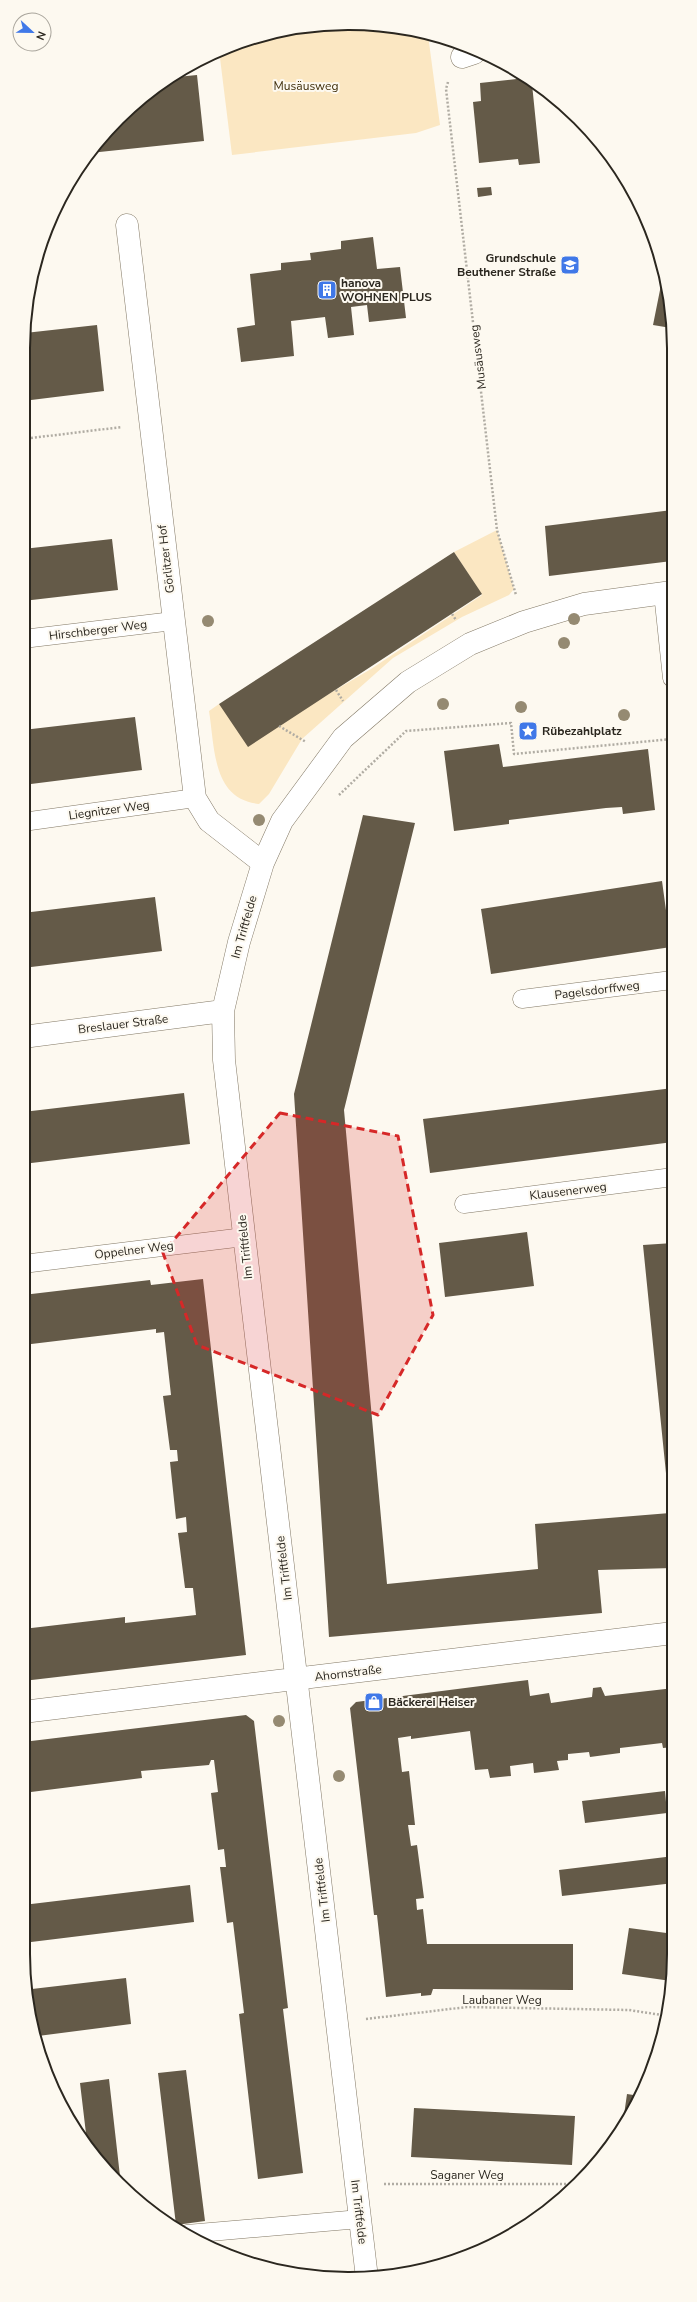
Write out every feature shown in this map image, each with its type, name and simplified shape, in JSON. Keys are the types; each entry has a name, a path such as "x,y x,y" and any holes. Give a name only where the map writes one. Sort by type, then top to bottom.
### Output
{"street":[{"name":"Görlitzer Hof","path":"127,225 195,798 209,821 263,863"},
{"path":"263,863 282,821 343,738 408,682 466,646 524,622 584,604 667,593"},
{"name":"Im Triftfelde","path":"263,863 239,942 223,1011 224,1060 366,2271"},
{"name":"Breslauer Straße","path":"30,1036 223,1011"},
{"name":"Ahornstraße","path":"30,1711 667,1634"}],"lane":[{"name":"Hirschberger Weg","path":"30,639 173,620"},
{"name":"Liegnitzer Weg","path":"30,821 195,798"},
{"name":"Pagelsdorffweg","path":"522,999 667,981"},
{"name":"Klausenerweg","path":"464,1204 667,1178"},
{"name":"Oppelner Weg","path":"30,1263 244,1237"},
{"path":"197,2233 360,2219"}],"path":[{"name":"Musäusweg","path":"468,55 451,71 446,89 497,530 524,622"},
{"path":"30,438 150,423"},
{"path":"333,800 406,731 511,723 514,754 667,739"},
{"name":"Laubaner Weg","path":"338,2022 467,2007 629,2010 661,2015"},
{"name":"Saganer Weg","path":"355,2183 569,2184"}],"highlighted area":[{"path":"280,1113 398,1136 433,1315 378,1415 197,1345 163,1253"}],"green space":[{"name":"Musäusweg","path":"328,31 369,31 411,36 429,40 440,125 416,133 232,155 220,57 246,47 286,36"},
{"path":"497,530 514,589 509,595 462,617 393,658 302,739 269,794 259,804 244,800 232,793 224,782 219,770 215,755 209,711 219,704 310,705 371,669 482,595 454,552"}],"building":[{"path":"197,75 204,141 98,152 109,138 138,109 184,76"},
{"path":"517,79 533,89 540,163 519,165 518,159 479,163 473,102 481,101 480,83"},
{"path":"491,187 492,195 478,197 477,188"},
{"name":"hanova WOHNEN PLUS","path":"373,237 377,269 400,267 406,318 369,322 367,305 351,307 354,335 328,338 325,317 291,321 294,356 241,362 237,328 255,325 250,274 281,270 281,263 311,260 310,253 341,249 341,241"},
{"path":"661,286 666,327 653,325"},
{"path":"97,325 104,391 30,400 31,332"},
{"path":"667,511 667,562 549,576 545,526"},
{"path":"112,539 118,590 30,600 30,548"},
{"path":"454,552 482,594 248,747 219,704"},
{"path":"135,717 142,770 30,784 30,729"},
{"path":"499,744 503,767 648,749 655,810 623,814 622,807 606,808 509,820 509,824 454,831 444,751"},
{"path":"363,815 415,823 344,1110 387,1584 538,1569 535,1524 667,1513 667,1568 598,1570 602,1613 329,1637 294,1094"},
{"path":"662,881 667,918 667,948 491,974 481,909"},
{"path":"155,897 162,951 30,967 30,912"},
{"path":"667,1089 667,1143 430,1173 423,1119"},
{"path":"184,1093 190,1144 30,1163 30,1111"},
{"path":"527,1232 534,1286 445,1297 439,1243"},
{"path":"667,1243 667,1483 643,1245"},
{"path":"203,1279 246,1655 30,1680 30,1628 125,1617 125,1623 196,1615 193,1588 185,1588 178,1533 187,1532 186,1517 176,1519 170,1462 178,1461 177,1450 170,1450 163,1396 171,1395 164,1332 156,1333 156,1329 30,1344 30,1294 150,1280 151,1285"},
{"path":"528,1680 530,1696 549,1693 551,1703 592,1697 593,1688 601,1687 605,1696 667,1689 667,1748 663,1748 662,1743 620,1748 620,1753 590,1757 589,1752 568,1754 568,1760 557,1761 559,1770 534,1773 533,1763 510,1766 511,1776 490,1778 488,1769 475,1770 470,1731 411,1739 411,1736 398,1738 402,1772 409,1771 415,1825 408,1825 411,1846 417,1845 424,1898 416,1899 417,1910 423,1909 427,1944 573,1944 573,1990 433,1989 431,1995 421,1996 421,1993 386,1997 377,1915 374,1915 350,1708 356,1702"},
{"path":"246,1715 254,1721 288,2008 283,2009 303,2173 258,2179 239,2014 244,2013 233,1922 227,1923 220,1867 226,1867 224,1849 218,1850 211,1793 218,1792 214,1760 211,1760 209,1765 141,1771 142,1778 30,1792 30,1741"},
{"path":"665,1791 667,1813 585,1823 582,1801"},
{"path":"667,1857 667,1884 562,1896 559,1870"},
{"path":"190,1885 194,1922 30,1942 30,1904"},
{"path":"629,1928 667,1933 665,1980 622,1974"},
{"path":"126,1978 131,2024 41,2036 36,2016 32,1989"},
{"path":"186,2070 205,2221 182,2224 175,2220 158,2073"},
{"path":"109,2079 120,2176 109,2164 86,2133 80,2083"},
{"path":"627,2094 633,2095 624,2112"},
{"path":"414,2108 575,2116 572,2165 411,2157"}],"place":[{"name":"Grundschule Beuthener Straße","path":"570,265"},
{"name":"hanova WOHNEN PLUS","path":"327,290"},
{"name":"Rübezahlplatz","path":"528,731"},
{"name":"Bäckerei Heiser","path":"374,1702"}]}
